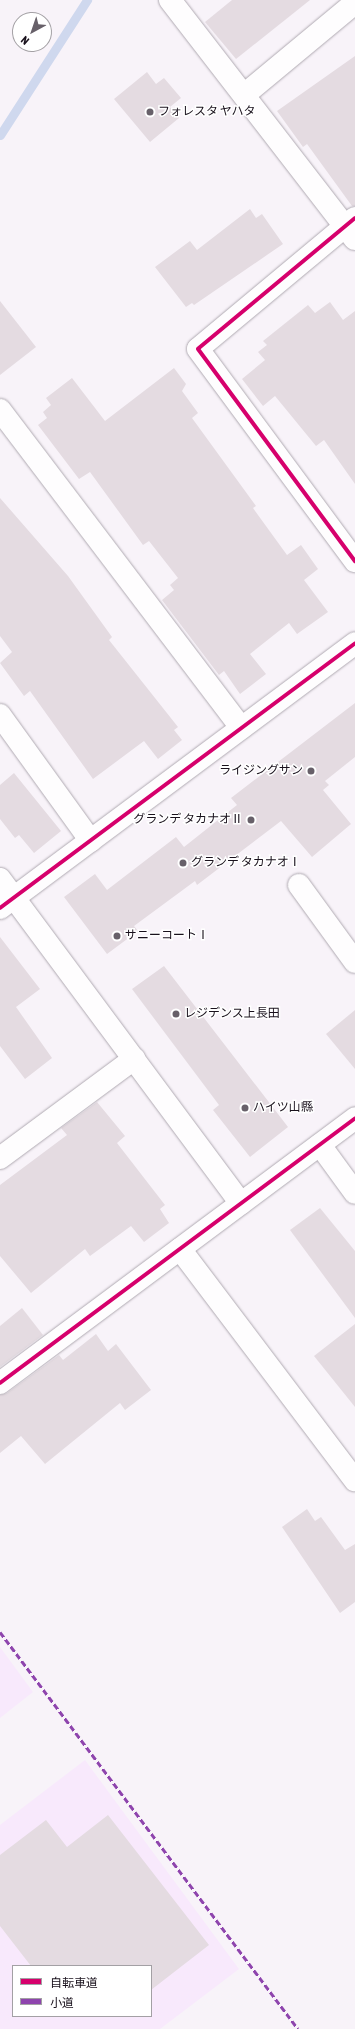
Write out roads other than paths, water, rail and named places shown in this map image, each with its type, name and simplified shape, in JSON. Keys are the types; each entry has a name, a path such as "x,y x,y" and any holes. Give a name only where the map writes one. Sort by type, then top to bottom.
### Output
{"street":[{"path":"170,0 244,95 352,228 198,349 355,561"},
{"path":"244,95 355,4"},
{"path":"0,410 241,728"},
{"path":"7,903 355,643"},
{"path":"0,715 91,841"},
{"path":"0,879 7,903 134,1059 241,1203"},
{"path":"299,886 355,962"},
{"path":"0,1158 134,1059"},
{"path":"0,1383 355,1118"},
{"path":"320,1145 355,1193"},
{"path":"180,1249 355,1480"}],"waterway":[{"path":"0,135 87,0"}],"place":[{"name":"フォレスタ ヤハタ","path":"150,112"},
{"name":"ライジングサン","path":"311,771"},
{"name":"グランデ タカナオⅡ","path":"251,820"},
{"name":"グランデ タカナオⅠ","path":"183,863"},
{"name":"サニーコートⅠ","path":"117,936"},
{"name":"レジデンス上長田","path":"176,1014"},
{"name":"ハイツ山縣","path":"245,1108"}]}
